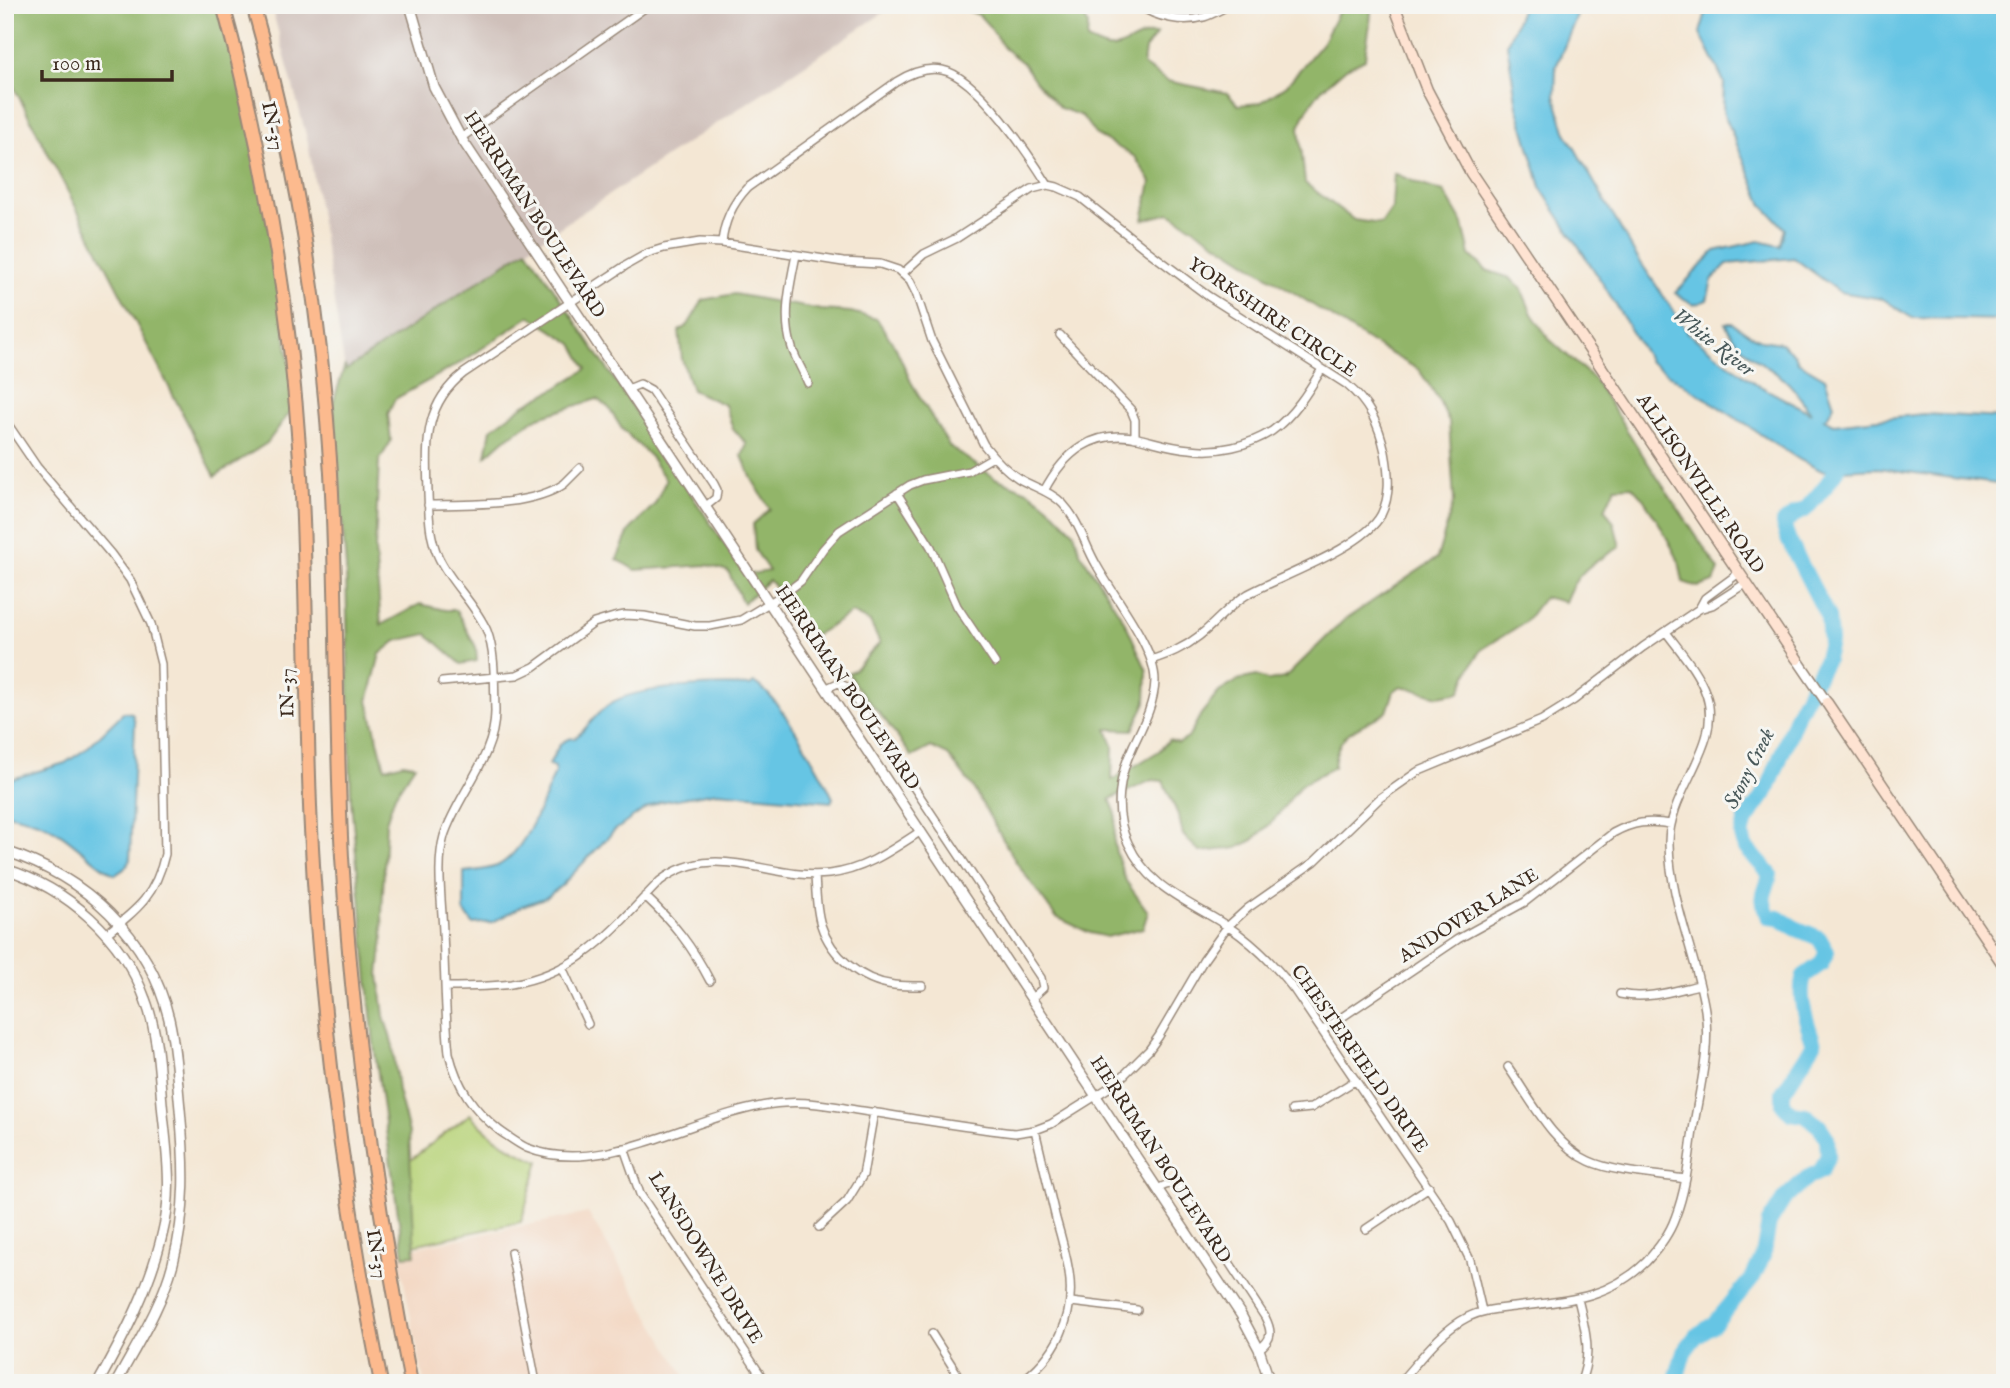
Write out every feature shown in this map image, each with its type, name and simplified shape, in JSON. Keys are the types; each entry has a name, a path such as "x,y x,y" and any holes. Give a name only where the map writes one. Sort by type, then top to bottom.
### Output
{"highway":[{"name":"IN-37","path":"223,5 246,96 268,203 291,358 302,498 316,913 335,1110 358,1264 381,1383"},
{"name":"IN-37","path":"253,5 271,72 294,182 320,354 332,497 339,798 354,1011 375,1180 393,1294 411,1383"},
{"path":"358,1264 356,1291 373,1383"}],"main road":[{"name":"ALLISONVILLE ROAD","path":"1394,5 1427,90 1471,173 1797,659"},
{"name":"ALLISONVILLE ROAD","path":"1827,703 2005,967"},
{"path":"5,1382 13,1383"}],"street":[{"name":"HERRIMAN BOULEVARD","path":"410,5 435,87 461,138 1241,1315 1259,1349 1270,1383"},
{"path":"461,138 649,5"},
{"path":"1139,5 1162,16 1191,20 1230,5"},
{"path":"722,243 726,222 738,198 747,188 896,82 922,70 947,71 974,88 1031,159 1048,185 1032,189 957,238 924,254 902,274 880,264 843,262 722,243 684,243 648,253 464,373 442,396 429,428 428,505 431,535 438,556 486,629 492,649 495,713 491,743 451,820 442,849 447,1037 452,1066 468,1101 495,1127 526,1148 579,1157 603,1153 764,1104 805,1103 1015,1133 1035,1130 1058,1120 1124,1075 1149,1050 1227,927 1248,908 1314,862 1380,798 1407,778 1428,767 1542,720 1574,700 1699,609 1713,605 1746,583"},
{"name":"YORKSHIRE CIRCLE","path":"1048,185 1070,191 1080,197 1208,296 1356,392 1379,427 1389,475 1381,515 1371,527 1315,563 1249,594 1188,645 1152,660"},
{"path":"796,255 788,305 789,335 808,383"},
{"name":"CHESTERFIELD DRIVE","path":"902,274 910,281 916,293 932,341 984,445 993,457 1018,478 1058,499 1074,518 1094,561 1152,660 1155,680 1152,703 1122,776 1119,798 1126,841 1138,861 1156,882 1239,933 1279,970 1429,1187 1461,1240 1476,1279 1482,1311"},
{"path":"1060,335 1131,410 1135,420 1135,438"},
{"path":"1044,491 1065,459 1081,447 1100,439 1122,436 1199,450 1224,449 1243,444 1270,432 1286,419 1301,403 1322,369"},
{"path":"628,389 637,384 648,387 714,484 716,498 706,506"},
{"path":"5,419 37,467 130,580 144,606 161,664 165,854 158,880 151,892 106,934"},
{"path":"442,682 509,677 526,672 582,630 614,617 644,616 695,626 741,620 784,594 805,576 839,531 915,482 969,471 993,457"},
{"path":"428,505 521,499 564,483 580,468"},
{"path":"898,493 931,547 965,620 995,663"},
{"path":"1699,609 1705,598 1739,573"},
{"path":"1399,1383 1449,1329 1468,1317 1482,1311 1578,1300 1603,1291 1628,1277 1664,1241 1676,1217 1686,1179 1706,1052 1707,1029 1672,877 1669,841 1679,796 1706,741 1710,720 1709,701 1702,685 1666,632"},
{"name":"ALLISONVILLE ROAD","path":"1797,659 1827,703"},
{"path":"827,688 838,682 847,687 1041,978 1043,988 1032,998"},
{"name":"ANDOVER LANE","path":"1323,1030 1458,939 1525,902 1613,832 1645,821 1671,824"},
{"path":"446,987 510,984 562,967 588,952 610,934 670,873 685,866 702,862 730,862 793,874 843,872 870,863 921,831"},
{"path":"5,851 40,864 72,881 101,905 119,924 149,969 168,1017 185,1174 181,1227 169,1276 154,1312 116,1383"},
{"path":"5,869 38,882 61,895 98,924 132,971 145,998 157,1048 168,1164 164,1230 148,1283 118,1348 98,1383"},
{"path":"815,875 821,924 830,945 844,961 870,978 886,984 922,986"},
{"path":"645,896 679,930 710,981"},
{"path":"562,967 588,1024"},
{"path":"1620,994 1644,997 1699,985"},
{"path":"1508,1067 1559,1140 1580,1157 1603,1166 1686,1179"},
{"path":"1292,1111 1311,1108 1356,1080"},
{"path":"819,1227 847,1201 863,1175 874,1112"},
{"path":"1019,1383 1041,1365 1054,1349 1065,1326 1071,1302 1069,1270 1035,1130"},
{"name":"LANSDOWNE DRIVE","path":"624,1148 640,1194 766,1383"},
{"path":"1158,1189 1175,1184 1181,1189 1265,1317 1272,1331 1266,1344 1259,1349"},
{"path":"1366,1228 1429,1187"},
{"path":"511,1252 536,1383"},
{"path":"1578,1300 1588,1352 1580,1383"},
{"path":"1071,1302 1137,1310"},
{"path":"932,1334 963,1383"}],"shaded area":[{"path":"271,5 895,5 345,370 308,142"},
{"path":"588,1213 689,1383 424,1383 398,1251"}],"green space":[{"path":"5,5 218,5 257,148 296,404 267,443 215,476 5,70"},
{"path":"953,5 1080,5 1088,25 1087,40 1111,48 1157,34 1145,49 1143,65 1167,81 1227,93 1238,105 1260,103 1287,85 1323,42 1340,5 1371,5 1365,59 1346,68 1321,90 1299,127 1305,183 1354,220 1381,224 1392,208 1394,173 1444,192 1463,224 1470,255 1486,270 1510,278 1521,288 1532,314 1549,339 1594,379 1719,570 1714,582 1698,587 1683,582 1679,561 1642,497 1632,486 1615,487 1605,509 1614,523 1620,547 1580,575 1565,602 1544,597 1525,622 1481,650 1460,692 1439,696 1401,686 1394,691 1387,712 1344,737 1336,754 1334,767 1301,785 1273,821 1253,840 1237,848 1200,852 1183,835 1179,817 1163,781 1152,780 1110,799 1116,814 1116,852 1126,881 1148,912 1143,928 1107,937 1090,933 1056,917 1016,862 972,786 948,755 931,747 912,757 856,686 848,673 880,643 870,622 852,613 814,636 769,580 743,603 728,571 707,565 635,570 617,559 629,531 655,504 666,480 648,454 622,429 609,408 597,399 539,417 504,440 486,456 491,429 524,405 587,369 573,344 530,316 462,362 395,399 388,414 391,441 379,461 375,550 381,625 420,604 456,610 476,647 477,661 461,664 427,634 396,641 380,654 368,701 385,768 403,763 415,765 395,795 386,822 383,938 379,975 384,1016 393,1046 398,1091 409,1133 415,1255 404,1256 374,1046 351,801 346,568 333,403 345,365 346,370 527,249 745,575 769,571 755,550 753,524 770,509 742,456 747,444 733,429 725,405 692,390 682,359 679,331 688,325 703,300 734,294 821,310 851,312 877,319 896,348 911,382 949,446 995,478 1030,492 1074,532 1080,552 1126,624 1147,671 1146,702 1133,730 1107,729 1113,745 1112,780 1159,751 1169,740 1179,743 1188,738 1201,714 1219,692 1239,680 1256,676 1269,681 1285,678 1343,621 1437,558 1454,501 1449,422 1419,370 1372,343 1170,213 1143,220 1151,182 1135,157 1095,134 1082,116 1060,108 1023,63 1004,48 979,15"},
{"path":"470,1114 502,1142 539,1161 521,1222 413,1245 399,1169"}],"water":[{"path":"1523,5 1581,5 1556,67 1555,96 1565,131 1635,254 1689,334 1756,384 1811,413 1784,379 1743,349 1725,323 1732,323 1761,340 1781,343 1795,355 1798,362 1825,378 1834,405 1824,419 1834,424 1923,414 2005,418 2005,485 1878,468 1822,471 1800,460 1650,362 1542,190 1517,106 1507,44"},
{"path":"1708,5 2005,5 2005,320 1912,318 1883,299 1840,292 1794,258 1727,264 1712,280 1707,300 1694,305 1675,293 1715,251 1759,241 1780,246 1785,229 1763,205 1723,112 1724,82 1700,33"},
{"path":"754,683 775,702 798,735 833,798 831,802 717,792 660,802 614,831 547,897 522,906 493,922 473,924 464,911 464,872 497,866 516,850 532,825 555,773 555,767 549,765 565,740 575,738 609,704 627,696 661,689 750,686"},
{"path":"124,712 132,713 135,723 130,860 124,869 115,875 53,829 5,813 5,781 65,763 86,749"}],"waterway":[{"name":"Stony Creek","path":"1675,1383 1684,1352 1696,1336 1714,1324 1753,1277 1763,1256 1769,1223 1784,1199 1807,1178 1821,1171 1828,1155 1827,1138 1820,1127 1805,1115 1791,1113 1783,1104 1783,1092 1814,1044 1802,1001 1804,976 1821,964 1827,952 1819,938 1779,918 1769,917 1763,899 1770,874 1745,847 1742,835 1746,820 1768,789 1798,712 1826,659 1830,642 1828,617 1783,524 1806,509 1825,487 1837,469 1843,452"}],"water label":[{"name":"White River","path":"1713,343"}]}
